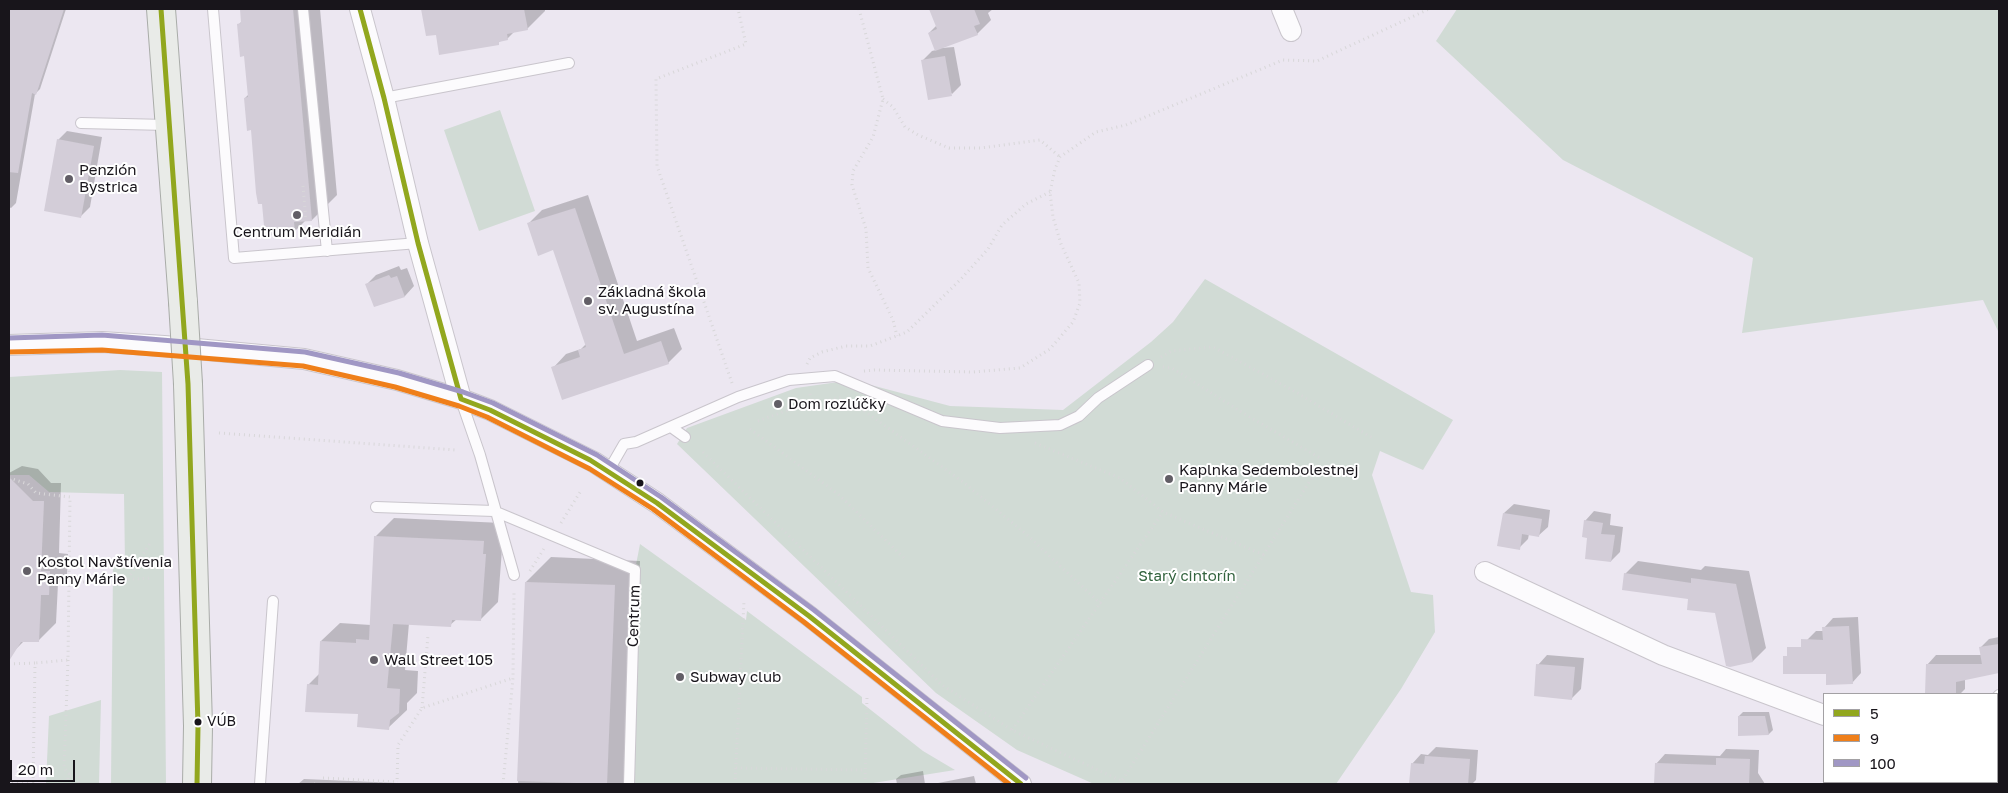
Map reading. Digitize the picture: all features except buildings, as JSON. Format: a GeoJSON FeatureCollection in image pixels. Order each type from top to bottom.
{"type":"FeatureCollection","features":[{"type":"Feature","properties":{"kind":"main road"},"geometry":{"type":"LineString","coordinates":[[161,9],[171,124],[188,384],[198,726],[197,784]]}},
{"type":"Feature","properties":{"kind":"street"},"geometry":{"type":"LineString","coordinates":[[360,9],[384,98],[418,243],[461,399]]}},
{"type":"Feature","properties":{"kind":"street"},"geometry":{"type":"LineString","coordinates":[[1282,9],[1292,31]]}},
{"type":"Feature","properties":{"kind":"street"},"geometry":{"type":"LineString","coordinates":[[9,345],[102,342],[304,359],[397,380],[461,399],[535,431],[609,470],[657,503],[809,616],[1020,784]]}},
{"type":"Feature","properties":{"kind":"street"},"geometry":{"type":"LineString","coordinates":[[1485,572],[1663,655],[1823,716]]}},
{"type":"Feature","properties":{"kind":"lane"},"geometry":{"type":"LineString","coordinates":[[213,9],[234,258],[418,243]]}},
{"type":"Feature","properties":{"kind":"lane"},"geometry":{"type":"LineString","coordinates":[[303,9],[327,250]]}},
{"type":"Feature","properties":{"kind":"lane"},"geometry":{"type":"LineString","coordinates":[[384,98],[569,63]]}},
{"type":"Feature","properties":{"kind":"lane"},"geometry":{"type":"LineString","coordinates":[[81,123],[171,124]]}},
{"type":"Feature","properties":{"kind":"lane"},"geometry":{"type":"LineString","coordinates":[[609,470],[624,444],[636,442],[738,397],[789,380],[835,376],[942,421],[1000,428],[1060,425],[1079,416],[1098,398],[1148,365]]}},
{"type":"Feature","properties":{"kind":"lane"},"geometry":{"type":"LineString","coordinates":[[461,399],[480,455],[494,511],[514,575]]}},
{"type":"Feature","properties":{"kind":"lane"},"geometry":{"type":"LineString","coordinates":[[671,427],[685,437]]}},
{"type":"Feature","properties":{"kind":"lane","name":"Centrum"},"geometry":{"type":"LineString","coordinates":[[376,507],[494,511],[635,570],[629,784]]}},
{"type":"Feature","properties":{"kind":"lane"},"geometry":{"type":"LineString","coordinates":[[260,784],[273,601]]}},
{"type":"Feature","properties":{"kind":"path"},"geometry":{"type":"LineString","coordinates":[[738,9],[746,44],[656,79],[657,166],[738,397]]}},
{"type":"Feature","properties":{"kind":"path"},"geometry":{"type":"LineString","coordinates":[[859,9],[883,99],[873,137],[853,171],[852,185],[866,229],[868,268],[893,320],[897,336]]}},
{"type":"Feature","properties":{"kind":"path"},"geometry":{"type":"LineString","coordinates":[[835,376],[874,370],[973,372],[1020,368],[1050,349],[1073,322],[1080,303],[1079,283],[1061,244],[1053,217],[1050,192],[1060,157],[1096,132],[1126,125],[1283,60],[1317,60],[1429,9]]}},
{"type":"Feature","properties":{"kind":"path"},"geometry":{"type":"LineString","coordinates":[[883,99],[892,107],[905,127],[918,135],[949,148],[982,148],[1040,140],[1060,157]]}},
{"type":"Feature","properties":{"kind":"path"},"geometry":{"type":"LineString","coordinates":[[801,379],[810,358],[822,352],[846,346],[870,346],[907,332],[961,280],[988,249],[1002,225],[1026,204],[1050,192]]}},
{"type":"Feature","properties":{"kind":"path"},"geometry":{"type":"LineString","coordinates":[[1148,365],[1171,351],[1213,348],[1294,391],[1374,439]]}},
{"type":"Feature","properties":{"kind":"path"},"geometry":{"type":"LineString","coordinates":[[1148,365],[1172,368],[1243,413],[1320,458]]}},
{"type":"Feature","properties":{"kind":"path"},"geometry":{"type":"LineString","coordinates":[[758,421],[805,404],[846,397],[963,482],[1026,534],[1101,604]]}},
{"type":"Feature","properties":{"kind":"path"},"geometry":{"type":"LineString","coordinates":[[750,429],[838,494],[905,559]]}},
{"type":"Feature","properties":{"kind":"path"},"geometry":{"type":"LineString","coordinates":[[219,433],[456,450]]}},
{"type":"Feature","properties":{"kind":"path"},"geometry":{"type":"LineString","coordinates":[[1034,442],[1120,478],[1163,512],[1264,555]]}},
{"type":"Feature","properties":{"kind":"path"},"geometry":{"type":"LineString","coordinates":[[703,452],[942,686],[1012,730],[1120,783],[1128,784]]}},
{"type":"Feature","properties":{"kind":"path"},"geometry":{"type":"LineString","coordinates":[[1120,783],[1316,471]]}},
{"type":"Feature","properties":{"kind":"path"},"geometry":{"type":"LineString","coordinates":[[9,478],[28,484],[36,493],[70,497],[68,660],[64,768],[70,775],[78,775],[80,779],[79,784]]}},
{"type":"Feature","properties":{"kind":"path"},"geometry":{"type":"LineString","coordinates":[[1012,730],[1163,512]]}},
{"type":"Feature","properties":{"kind":"path"},"geometry":{"type":"LineString","coordinates":[[127,579],[150,543]]}},
{"type":"Feature","properties":{"kind":"path"},"geometry":{"type":"LineString","coordinates":[[503,784],[513,678],[514,575]]}},
{"type":"Feature","properties":{"kind":"path"},"geometry":{"type":"LineString","coordinates":[[68,583],[150,578]]}},
{"type":"Feature","properties":{"kind":"path"},"geometry":{"type":"LineString","coordinates":[[735,784],[744,601]]}},
{"type":"Feature","properties":{"kind":"path"},"geometry":{"type":"LineString","coordinates":[[323,778],[398,783],[398,745],[422,708],[428,635]]}},
{"type":"Feature","properties":{"kind":"path"},"geometry":{"type":"LineString","coordinates":[[9,664],[68,660]]}},
{"type":"Feature","properties":{"kind":"path"},"geometry":{"type":"LineString","coordinates":[[9,782],[33,782],[35,663]]}},
{"type":"Feature","properties":{"kind":"path"},"geometry":{"type":"LineString","coordinates":[[422,708],[513,678]]}},
{"type":"Feature","properties":{"kind":"path"},"geometry":{"type":"LineString","coordinates":[[865,784],[867,697]]}},
{"type":"Feature","properties":{"kind":"path"},"geometry":{"type":"LineString","coordinates":[[736,768],[866,770]]}},
{"type":"Feature","properties":{"kind":"path"},"geometry":{"type":"LineString","coordinates":[[62,784],[67,784],[67,778],[70,775]]}},
{"type":"Feature","properties":{"kind":"green space"},"geometry":{"type":"Polygon","coordinates":[[[1457,9],[1999,9],[1999,333],[1983,300],[1742,333],[1753,258],[1563,160],[1436,41],[1457,9]]]}},
{"type":"Feature","properties":{"kind":"green space"},"geometry":{"type":"Polygon","coordinates":[[[500,110],[535,211],[479,231],[444,130],[500,110]]]}},
{"type":"Feature","properties":{"kind":"green space","name":"Starý cintorín"},"geometry":{"type":"Polygon","coordinates":[[[1205,279],[1453,420],[1423,470],[1380,451],[1372,475],[1411,592],[1433,595],[1435,632],[1401,689],[1336,784],[1094,784],[1017,750],[936,693],[677,444],[687,428],[796,388],[852,380],[950,406],[1063,410],[1151,342],[1173,322],[1205,279]]]}},
{"type":"Feature","properties":{"kind":"green space"},"geometry":{"type":"Polygon","coordinates":[[[120,370],[162,372],[166,784],[111,784],[113,565],[125,564],[124,494],[49,492],[29,475],[9,475],[9,377],[120,370]]]}},
{"type":"Feature","properties":{"kind":"green space"},"geometry":{"type":"Polygon","coordinates":[[[640,544],[746,620],[747,611],[862,697],[862,703],[923,751],[955,770],[867,784],[629,784],[635,570],[640,544]]]}},
{"type":"Feature","properties":{"kind":"green space"},"geometry":{"type":"Polygon","coordinates":[[[101,700],[99,784],[46,784],[49,716],[101,700]]]}},
{"type":"Feature","properties":{"kind":"transit line","name":"5"},"geometry":{"type":"LineString","coordinates":[[161,9],[188,384],[198,726],[197,784]]}},
{"type":"Feature","properties":{"kind":"transit line","name":"5"},"geometry":{"type":"LineString","coordinates":[[360,9],[384,98],[418,243],[461,399],[490,410],[590,460],[657,503],[809,616],[1021,784]]}},
{"type":"Feature","properties":{"kind":"transit line","name":"100"},"geometry":{"type":"LineString","coordinates":[[9,338],[102,335],[305,352],[399,373],[493,403],[597,455],[661,497],[814,610],[1026,778]]}},
{"type":"Feature","properties":{"kind":"transit line","name":"9"},"geometry":{"type":"LineString","coordinates":[[9,352],[102,350],[303,366],[395,387],[459,406],[487,417],[590,469],[653,509],[804,622],[1009,784]]}},
{"type":"Feature","properties":{"kind":"place","name":"Penzión Bystrica"},"geometry":{"type":"Point","coordinates":[69,179]}},
{"type":"Feature","properties":{"kind":"place","name":"Centrum Meridián"},"geometry":{"type":"Point","coordinates":[297,215]}},
{"type":"Feature","properties":{"kind":"place","name":"Základná škola sv. Augustína"},"geometry":{"type":"Point","coordinates":[588,301]}},
{"type":"Feature","properties":{"kind":"place","name":"Dom rozlúčky"},"geometry":{"type":"Point","coordinates":[778,404]}},
{"type":"Feature","properties":{"kind":"place","name":"Kaplnka Sedembolestnej Panny Márie"},"geometry":{"type":"Point","coordinates":[1169,479]}},
{"type":"Feature","properties":{"kind":"place","name":"Kostol Navštívenia Panny Márie"},"geometry":{"type":"Point","coordinates":[27,571]}},
{"type":"Feature","properties":{"kind":"place","name":"Wall Street 105"},"geometry":{"type":"Point","coordinates":[374,660]}},
{"type":"Feature","properties":{"kind":"place","name":"Subway club"},"geometry":{"type":"Point","coordinates":[680,677]}},
{"type":"Feature","properties":{"kind":"place","name":"VÚB"},"geometry":{"type":"Point","coordinates":[198,722]}}]}
